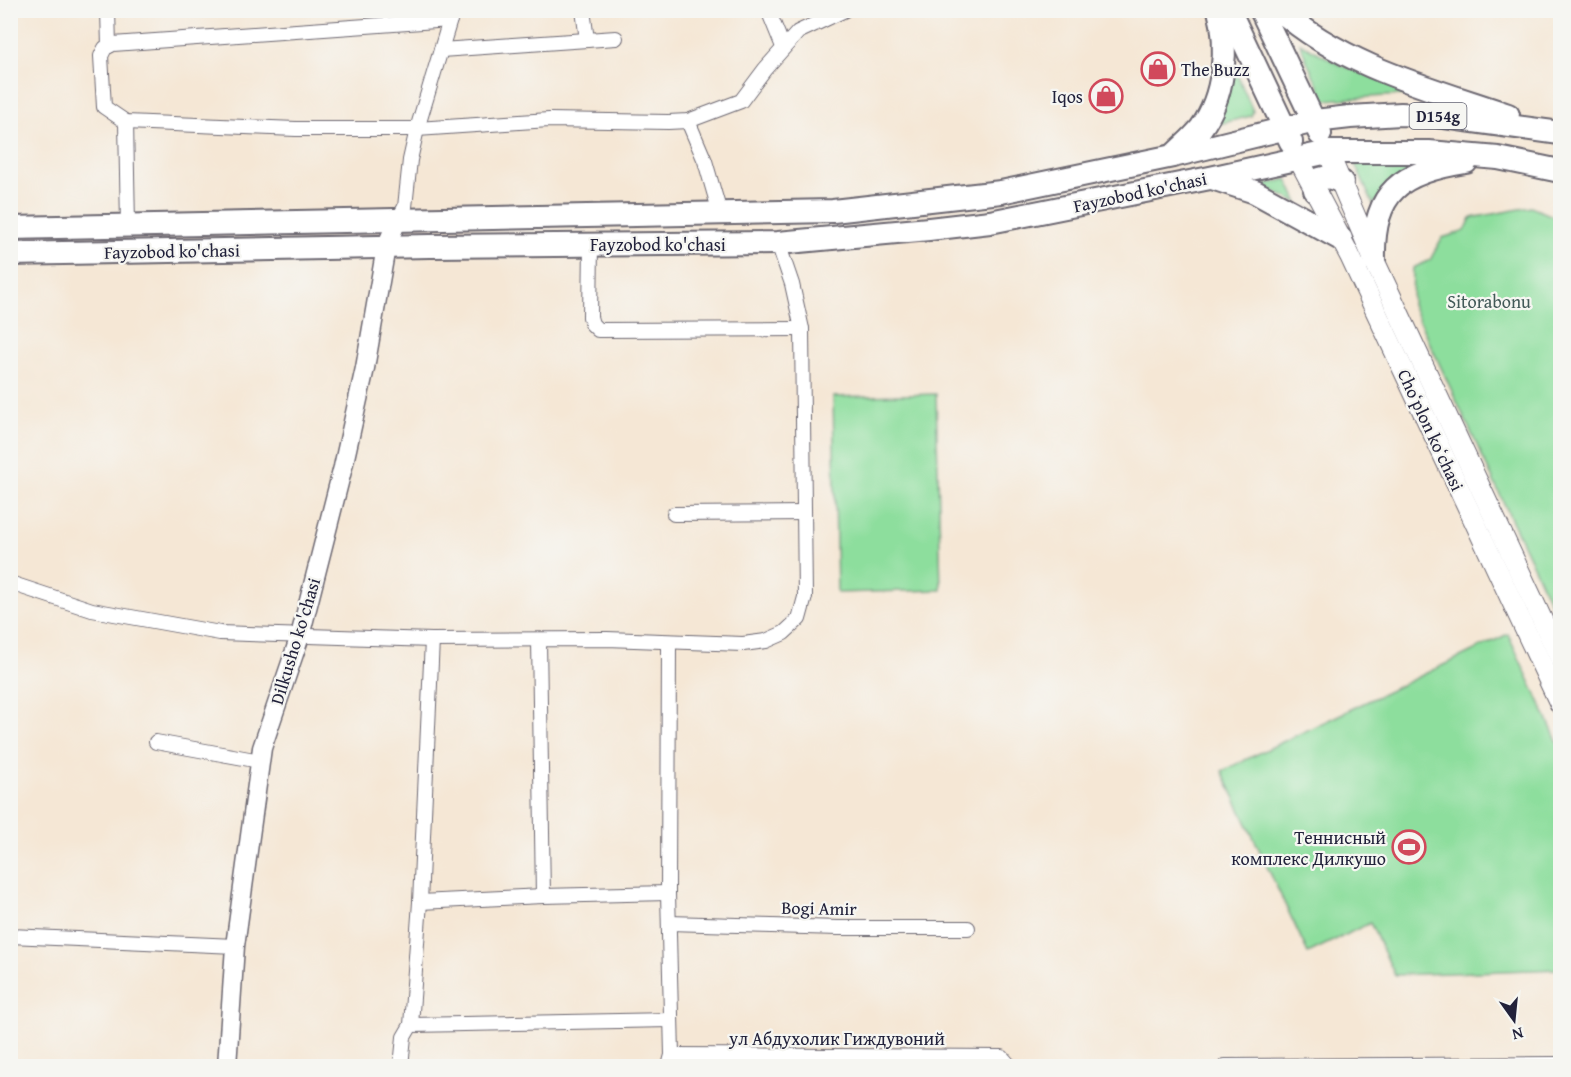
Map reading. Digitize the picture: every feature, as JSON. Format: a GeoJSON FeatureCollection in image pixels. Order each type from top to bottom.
{"type":"FeatureCollection","features":[{"type":"Feature","properties":{"kind":"main road"},"geometry":{"type":"LineString","coordinates":[[1173,156],[1202,127],[1218,92],[1222,71],[1223,24],[1219,10]]}},
{"type":"Feature","properties":{"kind":"main road"},"geometry":{"type":"LineString","coordinates":[[1229,10],[1298,158]]}},
{"type":"Feature","properties":{"kind":"main road"},"geometry":{"type":"LineString","coordinates":[[1261,10],[1328,152]]}},
{"type":"Feature","properties":{"kind":"main road"},"geometry":{"type":"LineString","coordinates":[[1280,10],[1312,35],[1393,75],[1559,133]]}},
{"type":"Feature","properties":{"kind":"main road"},"geometry":{"type":"LineString","coordinates":[[1270,98],[1278,98],[1287,94],[1298,85]]}},
{"type":"Feature","properties":{"kind":"main road"},"geometry":{"type":"LineString","coordinates":[[1376,152],[1363,141],[1361,133],[1365,124],[1377,115]]}},
{"type":"Feature","properties":{"kind":"main road","name":"D154g"},"geometry":{"type":"LineString","coordinates":[[1284,129],[1315,121],[1377,115],[1437,116],[1559,133]]}},
{"type":"Feature","properties":{"kind":"main road","name":"Fayzobod ko'chasi"},"geometry":{"type":"LineString","coordinates":[[10,228],[833,211],[962,198],[1056,182],[1284,129]]}},
{"type":"Feature","properties":{"kind":"main road","name":"D154g"},"geometry":{"type":"LineString","coordinates":[[1298,158],[1328,152],[1429,152],[1498,158],[1560,171]]}},
{"type":"Feature","properties":{"kind":"main road","name":"Choʻplon koʻchasi"},"geometry":{"type":"LineString","coordinates":[[1328,152],[1374,260],[1560,658]]}},
{"type":"Feature","properties":{"kind":"main road","name":"Fayzobod ko'chasi"},"geometry":{"type":"LineString","coordinates":[[10,254],[778,243],[929,230],[990,222],[1298,158]]}},
{"type":"Feature","properties":{"kind":"main road","name":"Choʻplon koʻchasi"},"geometry":{"type":"LineString","coordinates":[[1298,158],[1341,239],[1560,704]]}},
{"type":"Feature","properties":{"kind":"main road"},"geometry":{"type":"LineString","coordinates":[[1374,260],[1373,237],[1377,215],[1387,196],[1407,180],[1447,165],[1498,158]]}},
{"type":"Feature","properties":{"kind":"main road"},"geometry":{"type":"LineString","coordinates":[[1315,190],[1320,179],[1325,177],[1333,177],[1342,182]]}},
{"type":"Feature","properties":{"kind":"main road"},"geometry":{"type":"LineString","coordinates":[[1210,178],[1256,192],[1341,239]]}},
{"type":"Feature","properties":{"kind":"street"},"geometry":{"type":"LineString","coordinates":[[108,10],[109,46]]}},
{"type":"Feature","properties":{"kind":"street"},"geometry":{"type":"LineString","coordinates":[[582,10],[587,40]]}},
{"type":"Feature","properties":{"kind":"street"},"geometry":{"type":"LineString","coordinates":[[768,10],[783,47]]}},
{"type":"Feature","properties":{"kind":"street"},"geometry":{"type":"LineString","coordinates":[[397,221],[405,207],[410,160],[417,129],[452,15],[113,44],[105,48],[101,56],[104,107],[126,122],[296,129],[417,129],[549,120],[688,121],[741,101],[783,47],[798,32],[845,10]]}},
{"type":"Feature","properties":{"kind":"street"},"geometry":{"type":"LineString","coordinates":[[441,50],[616,38]]}},
{"type":"Feature","properties":{"kind":"street"},"geometry":{"type":"LineString","coordinates":[[688,121],[705,161],[720,213]]}},
{"type":"Feature","properties":{"kind":"street"},"geometry":{"type":"LineString","coordinates":[[126,122],[128,225]]}},
{"type":"Feature","properties":{"kind":"street","name":"Dilkusho ko'chasi"},"geometry":{"type":"LineString","coordinates":[[227,1066],[235,946],[262,748],[300,636],[343,467],[365,368],[386,247],[397,221]]}},
{"type":"Feature","properties":{"kind":"street"},"geometry":{"type":"LineString","coordinates":[[10,583],[92,610],[220,633],[432,640],[607,639],[755,644],[784,633],[799,619],[805,597],[802,329],[792,284],[778,243]]}},
{"type":"Feature","properties":{"kind":"street"},"geometry":{"type":"LineString","coordinates":[[591,244],[590,317],[592,324],[598,330],[802,329]]}},
{"type":"Feature","properties":{"kind":"street"},"geometry":{"type":"LineString","coordinates":[[674,514],[804,513]]}},
{"type":"Feature","properties":{"kind":"street"},"geometry":{"type":"LineString","coordinates":[[401,1066],[404,1037],[411,1025],[420,902],[432,640]]}},
{"type":"Feature","properties":{"kind":"street"},"geometry":{"type":"LineString","coordinates":[[539,640],[543,896]]}},
{"type":"Feature","properties":{"kind":"street"},"geometry":{"type":"LineString","coordinates":[[669,642],[670,1061]]}},
{"type":"Feature","properties":{"kind":"street"},"geometry":{"type":"LineString","coordinates":[[156,742],[260,761]]}},
{"type":"Feature","properties":{"kind":"street"},"geometry":{"type":"LineString","coordinates":[[420,902],[668,893]]}},
{"type":"Feature","properties":{"kind":"street"},"geometry":{"type":"LineString","coordinates":[[669,923],[838,928],[968,928]]}},
{"type":"Feature","properties":{"kind":"street"},"geometry":{"type":"LineString","coordinates":[[10,936],[235,946]]}},
{"type":"Feature","properties":{"kind":"street"},"geometry":{"type":"LineString","coordinates":[[411,1025],[671,1020]]}},
{"type":"Feature","properties":{"kind":"street","name":"ул Абдухолик Гиждувоний"},"geometry":{"type":"LineString","coordinates":[[670,1061],[805,1062],[1002,1058],[1010,1066]]}},
{"type":"Feature","properties":{"kind":"street"},"geometry":{"type":"LineString","coordinates":[[1225,1066],[1560,1064]]}},
{"type":"Feature","properties":{"kind":"green space"},"geometry":{"type":"Polygon","coordinates":[[[1300,43],[1341,65],[1416,94],[1325,100],[1300,43]]]}},
{"type":"Feature","properties":{"kind":"green space"},"geometry":{"type":"Polygon","coordinates":[[[1233,65],[1253,111],[1251,116],[1215,125],[1233,65]]]}},
{"type":"Feature","properties":{"kind":"green space"},"geometry":{"type":"Polygon","coordinates":[[[1355,164],[1415,166],[1373,204],[1355,164]]]}},
{"type":"Feature","properties":{"kind":"green space"},"geometry":{"type":"Polygon","coordinates":[[[1287,179],[1298,203],[1262,186],[1287,179]]]}},
{"type":"Feature","properties":{"kind":"green space","name":"Sitorabonu"},"geometry":{"type":"Polygon","coordinates":[[[1531,207],[1560,219],[1560,609],[1553,609],[1412,305],[1413,268],[1430,260],[1442,238],[1465,231],[1471,218],[1531,207]]]}},
{"type":"Feature","properties":{"kind":"green space"},"geometry":{"type":"Polygon","coordinates":[[[936,394],[941,590],[837,593],[833,397],[936,394]]]}},
{"type":"Feature","properties":{"kind":"green space","name":"Теннисный комплекс Дилкушо"},"geometry":{"type":"Polygon","coordinates":[[[1508,634],[1560,747],[1560,969],[1395,975],[1370,923],[1308,953],[1222,771],[1508,634]]]}},
{"type":"Feature","properties":{"kind":"place","name":"The Buzz"},"geometry":{"type":"Point","coordinates":[1158,69]}},
{"type":"Feature","properties":{"kind":"place","name":"Iqos"},"geometry":{"type":"Point","coordinates":[1106,96]}},
{"type":"Feature","properties":{"kind":"place","name":"Теннисный комплекс Дилкушо"},"geometry":{"type":"Point","coordinates":[1409,847]}}]}
